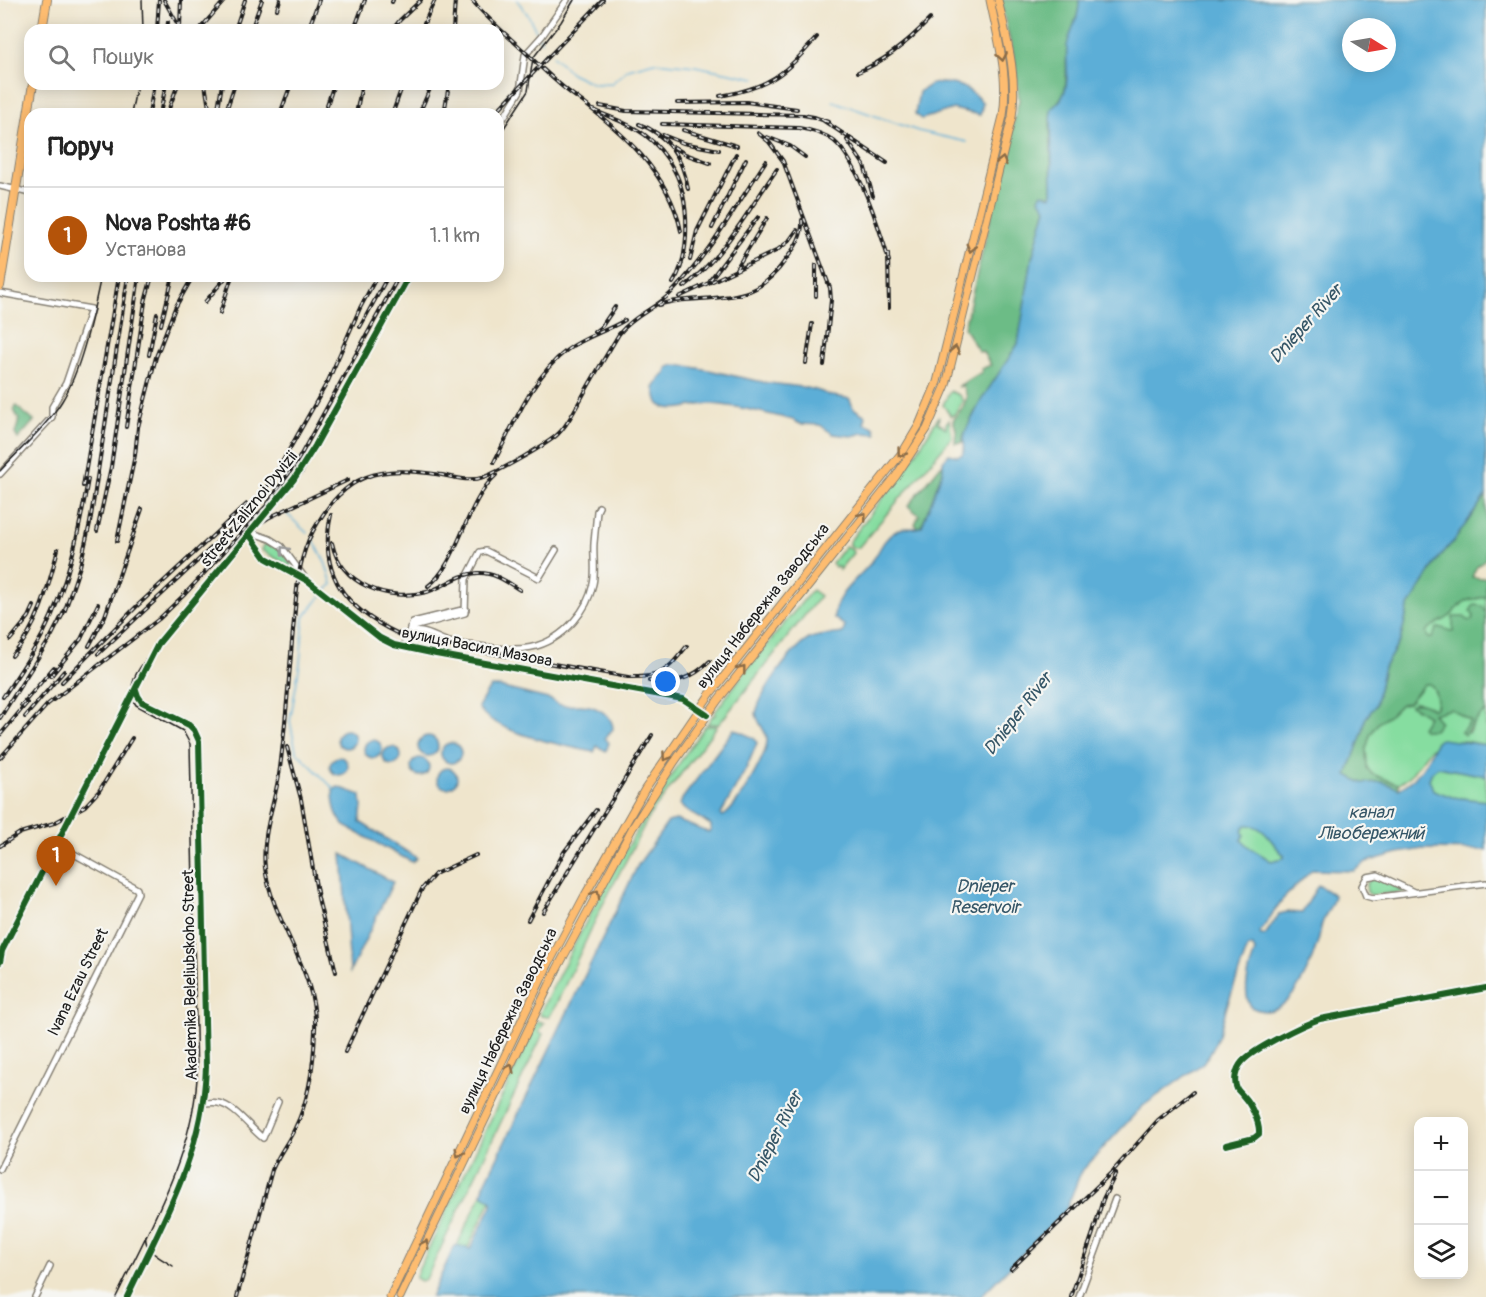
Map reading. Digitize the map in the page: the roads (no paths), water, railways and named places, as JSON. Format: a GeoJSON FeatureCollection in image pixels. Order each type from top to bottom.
{"type":"FeatureCollection","features":[{"type":"Feature","properties":{"kind":"highway"},"geometry":{"type":"LineString","coordinates":[[43,24],[46,0]]}},
{"type":"Feature","properties":{"kind":"highway"},"geometry":{"type":"LineString","coordinates":[[29,108],[32,90]]}},
{"type":"Feature","properties":{"kind":"highway"},"geometry":{"type":"LineString","coordinates":[[0,286],[24,140]]}},
{"type":"Feature","properties":{"kind":"main road","name":"вулиця Набережна Заводська"},"geometry":{"type":"LineString","coordinates":[[390,1297],[549,965],[584,897],[645,789],[699,709],[888,471],[913,435],[930,402],[942,364],[1003,116],[1006,94],[1005,76],[990,0]]}},
{"type":"Feature","properties":{"kind":"main road","name":"вулиця Набережна Заводська"},"geometry":{"type":"LineString","coordinates":[[400,1297],[557,969],[653,794],[707,715],[912,454],[927,429],[940,400],[951,366],[991,209],[1014,104],[1013,69],[998,0]]}},
{"type":"Feature","properties":{"kind":"street"},"geometry":{"type":"LineString","coordinates":[[504,117],[519,91],[523,59],[567,0]]}},
{"type":"Feature","properties":{"kind":"street"},"geometry":{"type":"LineString","coordinates":[[0,186],[24,192]]}},
{"type":"Feature","properties":{"kind":"street","name":"street Zaliznoi Dyvizii"},"geometry":{"type":"LineString","coordinates":[[0,962],[2,951],[158,644],[305,463],[406,282]]}},
{"type":"Feature","properties":{"kind":"street"},"geometry":{"type":"LineString","coordinates":[[0,292],[91,309],[66,383],[52,407],[52,417],[0,474]]}},
{"type":"Feature","properties":{"kind":"street"},"geometry":{"type":"LineString","coordinates":[[408,635],[419,631],[449,642],[516,650],[534,648],[551,642],[567,629],[579,614],[590,593],[594,574],[594,543],[599,507]]}},
{"type":"Feature","properties":{"kind":"street","name":"вулиця Василя Мазова"},"geometry":{"type":"LineString","coordinates":[[250,533],[266,558],[308,582],[380,638],[403,647],[681,698],[707,715]]}},
{"type":"Feature","properties":{"kind":"street","name":"вулиця Василя Мазова"},"geometry":{"type":"LineString","coordinates":[[250,533],[270,538],[281,546],[308,582]]}},
{"type":"Feature","properties":{"kind":"street"},"geometry":{"type":"LineString","coordinates":[[403,647],[413,622],[466,609],[466,579],[480,552],[486,551],[539,578],[556,550]]}},
{"type":"Feature","properties":{"kind":"street","name":"Akademika Beleliubskoho Street"},"geometry":{"type":"LineString","coordinates":[[127,1297],[185,1174],[197,1134],[203,1103],[206,1067],[199,741],[189,725],[145,703],[136,690]]}},
{"type":"Feature","properties":{"kind":"street","name":"Ivana Ezau Street"},"geometry":{"type":"LineString","coordinates":[[0,1169],[138,893],[137,889],[132,886],[56,844]]}},
{"type":"Feature","properties":{"kind":"street"},"geometry":{"type":"LineString","coordinates":[[1414,892],[1378,875],[1366,877],[1362,886],[1366,896],[1373,898],[1486,883]]}},
{"type":"Feature","properties":{"kind":"street"},"geometry":{"type":"LineString","coordinates":[[1226,1145],[1254,1138],[1259,1134],[1254,1114],[1236,1088],[1235,1080],[1236,1072],[1242,1062],[1251,1055],[1303,1025],[1320,1019],[1486,988]]}},
{"type":"Feature","properties":{"kind":"street"},"geometry":{"type":"LineString","coordinates":[[203,1103],[222,1104],[248,1122],[254,1132],[263,1138],[278,1102]]}},
{"type":"Feature","properties":{"kind":"street"},"geometry":{"type":"LineString","coordinates":[[1078,1297],[1115,1199]]}},
{"type":"Feature","properties":{"kind":"street"},"geometry":{"type":"LineString","coordinates":[[35,1297],[50,1266]]}},
{"type":"Feature","properties":{"kind":"water","name":"Dnieper Reservoir"},"geometry":{"type":"Polygon","coordinates":[[[1079,0],[1486,0],[1486,495],[1438,559],[1408,608],[1400,641],[1384,667],[1375,706],[1365,719],[1347,775],[1362,783],[1383,782],[1399,789],[1412,780],[1422,768],[1436,741],[1441,739],[1486,745],[1486,776],[1438,767],[1429,779],[1433,790],[1452,797],[1486,801],[1486,850],[1423,849],[1366,862],[1354,871],[1312,870],[1282,900],[1260,932],[1261,935],[1265,935],[1279,914],[1302,913],[1318,885],[1334,895],[1308,967],[1294,992],[1286,1002],[1275,1009],[1264,1011],[1251,1007],[1247,987],[1255,951],[1252,946],[1248,947],[1219,1035],[1202,1064],[1136,1113],[1081,1172],[1066,1210],[980,1297],[431,1297],[454,1247],[457,1245],[470,1249],[492,1205],[492,1201],[482,1194],[484,1185],[638,865],[668,822],[676,820],[708,832],[711,831],[711,825],[680,805],[682,799],[734,729],[754,738],[757,743],[746,769],[721,814],[723,816],[735,804],[757,769],[766,746],[767,739],[756,713],[770,683],[803,643],[815,637],[843,633],[845,626],[834,618],[835,609],[843,593],[868,567],[891,534],[899,529],[922,526],[943,470],[943,461],[949,454],[958,456],[963,454],[966,430],[982,399],[1018,344],[1032,258],[1046,208],[1039,198],[1042,193],[1051,196],[1052,193],[1051,109],[1061,99],[1066,86],[1067,46],[1079,0]],[[1246,825],[1242,830],[1244,835],[1241,840],[1271,861],[1284,858],[1268,836],[1253,826],[1246,825]]]}},
{"type":"Feature","properties":{"kind":"water"},"geometry":{"type":"Polygon","coordinates":[[[937,83],[957,85],[973,93],[983,103],[980,115],[953,109],[922,119],[915,114],[919,92],[937,83]]]}},
{"type":"Feature","properties":{"kind":"water"},"geometry":{"type":"Polygon","coordinates":[[[673,365],[821,391],[830,396],[850,399],[853,408],[866,416],[864,423],[874,427],[876,434],[863,433],[852,436],[833,434],[820,425],[800,424],[793,420],[721,405],[705,404],[666,408],[659,404],[654,388],[661,377],[666,374],[667,368],[673,365]]]}},
{"type":"Feature","properties":{"kind":"water"},"geometry":{"type":"Polygon","coordinates":[[[491,687],[552,700],[561,705],[585,705],[602,711],[610,719],[613,729],[605,738],[609,743],[606,751],[597,746],[594,752],[549,742],[498,724],[478,707],[491,687]]]}},
{"type":"Feature","properties":{"kind":"water"},"geometry":{"type":"Polygon","coordinates":[[[346,730],[352,733],[355,739],[352,745],[346,748],[340,745],[337,739],[340,733],[346,730]]]}},
{"type":"Feature","properties":{"kind":"water"},"geometry":{"type":"Polygon","coordinates":[[[428,736],[435,739],[438,746],[435,753],[428,756],[421,753],[418,746],[421,739],[428,736]]]}},
{"type":"Feature","properties":{"kind":"water"},"geometry":{"type":"Polygon","coordinates":[[[373,740],[379,743],[382,749],[379,755],[373,758],[367,755],[364,749],[367,743],[373,740]]]}},
{"type":"Feature","properties":{"kind":"water"},"geometry":{"type":"Polygon","coordinates":[[[451,743],[458,746],[461,753],[458,760],[451,763],[444,760],[441,753],[444,746],[451,743]]]}},
{"type":"Feature","properties":{"kind":"water"},"geometry":{"type":"Polygon","coordinates":[[[392,747],[398,750],[401,756],[398,762],[392,765],[386,762],[383,756],[386,750],[392,747]]]}},
{"type":"Feature","properties":{"kind":"water"},"geometry":{"type":"Polygon","coordinates":[[[339,757],[345,760],[348,766],[345,772],[339,775],[333,772],[330,766],[333,760],[339,757]]]}},
{"type":"Feature","properties":{"kind":"water"},"geometry":{"type":"Polygon","coordinates":[[[416,758],[424,758],[429,763],[427,774],[416,776],[411,771],[411,763],[416,758]]]}},
{"type":"Feature","properties":{"kind":"water"},"geometry":{"type":"Polygon","coordinates":[[[447,768],[454,771],[457,778],[454,785],[447,788],[440,785],[437,778],[440,771],[447,768]]]}},
{"type":"Feature","properties":{"kind":"water"},"geometry":{"type":"Polygon","coordinates":[[[338,787],[361,795],[360,822],[417,858],[412,862],[345,826],[334,805],[333,790],[338,787]]]}},
{"type":"Feature","properties":{"kind":"water"},"geometry":{"type":"Polygon","coordinates":[[[342,854],[393,882],[350,972],[342,854]]]}},
{"type":"Feature","properties":{"kind":"waterway"},"geometry":{"type":"LineString","coordinates":[[517,0],[528,15],[541,41]]}},
{"type":"Feature","properties":{"kind":"waterway"},"geometry":{"type":"LineString","coordinates":[[553,56],[571,73],[594,84],[612,83],[628,69],[654,62],[695,66],[755,78]]}},
{"type":"Feature","properties":{"kind":"waterway"},"geometry":{"type":"LineString","coordinates":[[833,101],[918,131],[967,142]]}},
{"type":"Feature","properties":{"kind":"waterway"},"geometry":{"type":"LineString","coordinates":[[287,514],[307,533]]}},
{"type":"Feature","properties":{"kind":"waterway"},"geometry":{"type":"LineString","coordinates":[[313,539],[325,562],[332,584],[326,591]]}},
{"type":"Feature","properties":{"kind":"waterway"},"geometry":{"type":"LineString","coordinates":[[321,596],[304,617],[300,663],[290,721],[296,751],[334,789]]}},
{"type":"Feature","properties":{"kind":"tram line"},"geometry":{"type":"LineString","coordinates":[[142,0],[143,24]]}},
{"type":"Feature","properties":{"kind":"tram line"},"geometry":{"type":"LineString","coordinates":[[504,128],[528,91],[533,58],[561,22],[574,0]]}},
{"type":"Feature","properties":{"kind":"tram line"},"geometry":{"type":"LineString","coordinates":[[132,108],[136,90]]}},
{"type":"Feature","properties":{"kind":"tram line"},"geometry":{"type":"LineString","coordinates":[[0,471],[49,419],[69,388],[86,340],[100,282]]}},
{"type":"Feature","properties":{"kind":"tram line"},"geometry":{"type":"LineString","coordinates":[[116,1297],[155,1218],[178,1164],[187,1137],[197,1079],[190,744],[183,731],[136,705],[132,697],[133,682],[140,667],[155,647],[303,473],[409,282]]}},
{"type":"Feature","properties":{"kind":"tram line"},"geometry":{"type":"LineString","coordinates":[[146,1235],[150,1250],[173,1266]]}},
{"type":"Feature","properties":{"kind":"railway"},"geometry":{"type":"LineString","coordinates":[[157,24],[159,0]]}},
{"type":"Feature","properties":{"kind":"railway"},"geometry":{"type":"LineString","coordinates":[[164,0],[178,24]]}},
{"type":"Feature","properties":{"kind":"railway"},"geometry":{"type":"LineString","coordinates":[[180,24],[181,0]]}},
{"type":"Feature","properties":{"kind":"railway"},"geometry":{"type":"LineString","coordinates":[[204,24],[225,0]]}},
{"type":"Feature","properties":{"kind":"railway"},"geometry":{"type":"LineString","coordinates":[[237,24],[245,0]]}},
{"type":"Feature","properties":{"kind":"railway"},"geometry":{"type":"LineString","coordinates":[[253,24],[262,0]]}},
{"type":"Feature","properties":{"kind":"railway"},"geometry":{"type":"LineString","coordinates":[[277,9],[280,0]]}},
{"type":"Feature","properties":{"kind":"railway"},"geometry":{"type":"LineString","coordinates":[[310,24],[319,0]]}},
{"type":"Feature","properties":{"kind":"railway"},"geometry":{"type":"LineString","coordinates":[[356,24],[365,0]]}},
{"type":"Feature","properties":{"kind":"railway"},"geometry":{"type":"LineString","coordinates":[[397,24],[421,0]]}},
{"type":"Feature","properties":{"kind":"railway"},"geometry":{"type":"LineString","coordinates":[[424,24],[435,0]]}},
{"type":"Feature","properties":{"kind":"railway"},"geometry":{"type":"LineString","coordinates":[[453,24],[455,0]]}},
{"type":"Feature","properties":{"kind":"railway"},"geometry":{"type":"LineString","coordinates":[[472,0],[495,24]]}},
{"type":"Feature","properties":{"kind":"railway"},"geometry":{"type":"LineString","coordinates":[[500,108],[603,0]]}},
{"type":"Feature","properties":{"kind":"railway"},"geometry":{"type":"LineString","coordinates":[[858,72],[897,49],[930,19]]}},
{"type":"Feature","properties":{"kind":"railway"},"geometry":{"type":"LineString","coordinates":[[504,32],[562,87],[610,124],[641,155],[666,190],[681,231]]}},
{"type":"Feature","properties":{"kind":"railway"},"geometry":{"type":"LineString","coordinates":[[720,96],[752,88],[775,77],[795,61],[817,37]]}},
{"type":"Feature","properties":{"kind":"railway"},"geometry":{"type":"LineString","coordinates":[[150,108],[153,90]]}},
{"type":"Feature","properties":{"kind":"railway"},"geometry":{"type":"LineString","coordinates":[[161,108],[165,90]]}},
{"type":"Feature","properties":{"kind":"railway"},"geometry":{"type":"LineString","coordinates":[[169,108],[176,90]]}},
{"type":"Feature","properties":{"kind":"railway"},"geometry":{"type":"LineString","coordinates":[[206,90],[209,108]]}},
{"type":"Feature","properties":{"kind":"railway"},"geometry":{"type":"LineString","coordinates":[[218,108],[221,90]]}},
{"type":"Feature","properties":{"kind":"railway"},"geometry":{"type":"LineString","coordinates":[[227,108],[233,90]]}},
{"type":"Feature","properties":{"kind":"railway"},"geometry":{"type":"LineString","coordinates":[[282,108],[289,90]]}},
{"type":"Feature","properties":{"kind":"railway"},"geometry":{"type":"LineString","coordinates":[[326,108],[332,90]]}},
{"type":"Feature","properties":{"kind":"railway"},"geometry":{"type":"LineString","coordinates":[[357,108],[361,90]]}},
{"type":"Feature","properties":{"kind":"railway"},"geometry":{"type":"LineString","coordinates":[[394,108],[401,90]]}},
{"type":"Feature","properties":{"kind":"railway"},"geometry":{"type":"LineString","coordinates":[[422,108],[429,90]]}},
{"type":"Feature","properties":{"kind":"railway"},"geometry":{"type":"LineString","coordinates":[[445,108],[448,90]]}},
{"type":"Feature","properties":{"kind":"railway"},"geometry":{"type":"LineString","coordinates":[[677,103],[746,102],[797,109]]}},
{"type":"Feature","properties":{"kind":"railway"},"geometry":{"type":"LineString","coordinates":[[600,106],[626,111],[803,115],[828,122]]}},
{"type":"Feature","properties":{"kind":"railway"},"geometry":{"type":"LineString","coordinates":[[594,110],[627,124],[645,135],[654,142],[674,170],[683,196],[686,227],[683,258],[673,283]]}},
{"type":"Feature","properties":{"kind":"railway"},"geometry":{"type":"LineString","coordinates":[[821,119],[887,163]]}},
{"type":"Feature","properties":{"kind":"railway"},"geometry":{"type":"LineString","coordinates":[[639,124],[659,135],[673,149],[686,178],[688,189]]}},
{"type":"Feature","properties":{"kind":"railway"},"geometry":{"type":"LineString","coordinates":[[662,124],[799,128],[830,138],[843,151],[860,180],[889,261]]}},
{"type":"Feature","properties":{"kind":"railway"},"geometry":{"type":"LineString","coordinates":[[683,130],[737,146]]}},
{"type":"Feature","properties":{"kind":"railway"},"geometry":{"type":"LineString","coordinates":[[758,133],[769,142],[783,161],[830,288],[831,300],[824,365]]}},
{"type":"Feature","properties":{"kind":"railway"},"geometry":{"type":"LineString","coordinates":[[663,135],[683,143],[719,150]]}},
{"type":"Feature","properties":{"kind":"railway"},"geometry":{"type":"LineString","coordinates":[[767,137],[790,146],[805,157]]}},
{"type":"Feature","properties":{"kind":"railway"},"geometry":{"type":"LineString","coordinates":[[847,140],[864,165],[873,196]]}},
{"type":"Feature","properties":{"kind":"railway"},"geometry":{"type":"LineString","coordinates":[[674,147],[685,154],[710,163]]}},
{"type":"Feature","properties":{"kind":"railway"},"geometry":{"type":"LineString","coordinates":[[690,260],[697,231],[736,154]]}},
{"type":"Feature","properties":{"kind":"railway"},"geometry":{"type":"LineString","coordinates":[[712,228],[746,159]]}},
{"type":"Feature","properties":{"kind":"railway"},"geometry":{"type":"LineString","coordinates":[[237,1297],[272,1170],[295,1128],[304,1105],[314,1055],[314,1008],[310,988],[270,889],[264,855],[282,751],[298,579],[307,543],[325,511],[338,496],[351,485],[366,477],[399,471],[463,479],[479,478],[511,464],[553,439],[568,422],[619,334],[625,327],[667,297],[699,261],[766,161]]}},
{"type":"Feature","properties":{"kind":"railway"},"geometry":{"type":"LineString","coordinates":[[684,287],[724,247],[777,169]]}},
{"type":"Feature","properties":{"kind":"railway"},"geometry":{"type":"LineString","coordinates":[[710,280],[758,217]]}},
{"type":"Feature","properties":{"kind":"railway"},"geometry":{"type":"LineString","coordinates":[[736,269],[767,218]]}},
{"type":"Feature","properties":{"kind":"railway"},"geometry":{"type":"LineString","coordinates":[[659,305],[679,300],[728,297],[760,286],[778,270],[793,249],[800,235],[802,220]]}},
{"type":"Feature","properties":{"kind":"railway"},"geometry":{"type":"LineString","coordinates":[[679,297],[776,251],[789,241],[797,230]]}},
{"type":"Feature","properties":{"kind":"railway"},"geometry":{"type":"LineString","coordinates":[[888,254],[889,308]]}},
{"type":"Feature","properties":{"kind":"railway"},"geometry":{"type":"LineString","coordinates":[[816,265],[816,296]]}},
{"type":"Feature","properties":{"kind":"railway"},"geometry":{"type":"LineString","coordinates":[[83,486],[118,282]]}},
{"type":"Feature","properties":{"kind":"railway"},"geometry":{"type":"LineString","coordinates":[[0,718],[51,637],[65,610],[80,566],[90,523],[127,282]]}},
{"type":"Feature","properties":{"kind":"railway"},"geometry":{"type":"LineString","coordinates":[[97,531],[111,467],[138,282]]}},
{"type":"Feature","properties":{"kind":"railway"},"geometry":{"type":"LineString","coordinates":[[126,427],[145,302],[150,282]]}},
{"type":"Feature","properties":{"kind":"railway"},"geometry":{"type":"LineString","coordinates":[[161,325],[172,282]]}},
{"type":"Feature","properties":{"kind":"railway"},"geometry":{"type":"LineString","coordinates":[[117,541],[135,455],[138,427],[156,357],[175,308],[190,282]]}},
{"type":"Feature","properties":{"kind":"railway"},"geometry":{"type":"LineString","coordinates":[[205,302],[222,282]]}},
{"type":"Feature","properties":{"kind":"railway"},"geometry":{"type":"LineString","coordinates":[[220,313],[230,282]]}},
{"type":"Feature","properties":{"kind":"railway"},"geometry":{"type":"LineString","coordinates":[[98,654],[239,522],[272,480],[328,381],[374,282]]}},
{"type":"Feature","properties":{"kind":"railway"},"geometry":{"type":"LineString","coordinates":[[360,327],[385,282]]}},
{"type":"Feature","properties":{"kind":"railway"},"geometry":{"type":"LineString","coordinates":[[0,758],[48,704],[159,619],[267,505],[298,460],[396,282]]}},
{"type":"Feature","properties":{"kind":"railway"},"geometry":{"type":"LineString","coordinates":[[594,332],[602,326],[615,307]]}},
{"type":"Feature","properties":{"kind":"railway"},"geometry":{"type":"LineString","coordinates":[[149,355],[157,314]]}},
{"type":"Feature","properties":{"kind":"railway"},"geometry":{"type":"LineString","coordinates":[[494,462],[534,387],[555,361],[574,345],[625,320]]}},
{"type":"Feature","properties":{"kind":"railway"},"geometry":{"type":"LineString","coordinates":[[806,363],[812,324]]}},
{"type":"Feature","properties":{"kind":"railway"},"geometry":{"type":"LineString","coordinates":[[428,586],[447,564],[477,501],[485,487],[496,475]]}},
{"type":"Feature","properties":{"kind":"railway"},"geometry":{"type":"LineString","coordinates":[[3,697],[29,658],[52,615],[66,578],[81,519],[88,479]]}},
{"type":"Feature","properties":{"kind":"railway"},"geometry":{"type":"LineString","coordinates":[[252,529],[268,518],[348,480]]}},
{"type":"Feature","properties":{"kind":"railway"},"geometry":{"type":"LineString","coordinates":[[62,682],[137,606],[247,504]]}},
{"type":"Feature","properties":{"kind":"railway"},"geometry":{"type":"LineString","coordinates":[[89,646],[105,616],[142,509]]}},
{"type":"Feature","properties":{"kind":"railway"},"geometry":{"type":"LineString","coordinates":[[331,515],[328,538],[329,559],[334,577],[343,593],[371,619],[410,639],[628,677],[649,676],[663,671],[687,646]]}},
{"type":"Feature","properties":{"kind":"railway"},"geometry":{"type":"LineString","coordinates":[[332,543],[337,558],[345,570],[356,580],[382,592],[397,594],[427,592],[457,578],[478,573],[495,576],[520,590]]}},
{"type":"Feature","properties":{"kind":"railway"},"geometry":{"type":"LineString","coordinates":[[12,656],[36,619],[58,549]]}},
{"type":"Feature","properties":{"kind":"railway"},"geometry":{"type":"LineString","coordinates":[[51,676],[81,639],[98,604]]}},
{"type":"Feature","properties":{"kind":"railway"},"geometry":{"type":"LineString","coordinates":[[10,640],[29,617],[34,606]]}},
{"type":"Feature","properties":{"kind":"railway"},"geometry":{"type":"LineString","coordinates":[[649,681],[667,682],[683,679],[697,672],[710,661]]}},
{"type":"Feature","properties":{"kind":"railway"},"geometry":{"type":"LineString","coordinates":[[21,706],[54,667]]}},
{"type":"Feature","properties":{"kind":"railway"},"geometry":{"type":"LineString","coordinates":[[25,717],[64,671]]}},
{"type":"Feature","properties":{"kind":"railway"},"geometry":{"type":"LineString","coordinates":[[0,735],[27,703]]}},
{"type":"Feature","properties":{"kind":"railway"},"geometry":{"type":"LineString","coordinates":[[543,912],[652,735]]}},
{"type":"Feature","properties":{"kind":"railway"},"geometry":{"type":"LineString","coordinates":[[0,846],[20,833],[54,823],[85,806],[99,791],[132,738]]}},
{"type":"Feature","properties":{"kind":"railway"},"geometry":{"type":"LineString","coordinates":[[287,747],[301,799],[318,898],[336,972]]}},
{"type":"Feature","properties":{"kind":"railway"},"geometry":{"type":"LineString","coordinates":[[528,920],[564,852],[596,810]]}},
{"type":"Feature","properties":{"kind":"railway"},"geometry":{"type":"LineString","coordinates":[[345,1052],[422,889],[435,874],[476,855]]}},
{"type":"Feature","properties":{"kind":"railway"},"geometry":{"type":"LineString","coordinates":[[1011,1269],[1112,1172],[1158,1120],[1193,1092]]}},
{"type":"Feature","properties":{"kind":"railway"},"geometry":{"type":"LineString","coordinates":[[1071,1297],[1103,1199],[1116,1173]]}},
{"type":"Feature","properties":{"kind":"place","name":"Nova Poshta #6"},"geometry":{"type":"Point","coordinates":[56,886]}},
{"type":"Feature","properties":{"kind":"water label","name":"Dnieper River"},"geometry":{"type":"Point","coordinates":[1306,324]}},
{"type":"Feature","properties":{"kind":"water label","name":"Dnieper River"},"geometry":{"type":"Point","coordinates":[1018,714]}},
{"type":"Feature","properties":{"kind":"water label","name":"канал Лівобережний"},"geometry":{"type":"Point","coordinates":[1371,822]}},
{"type":"Feature","properties":{"kind":"water label","name":"Dnieper River"},"geometry":{"type":"Point","coordinates":[775,1137]}}]}
